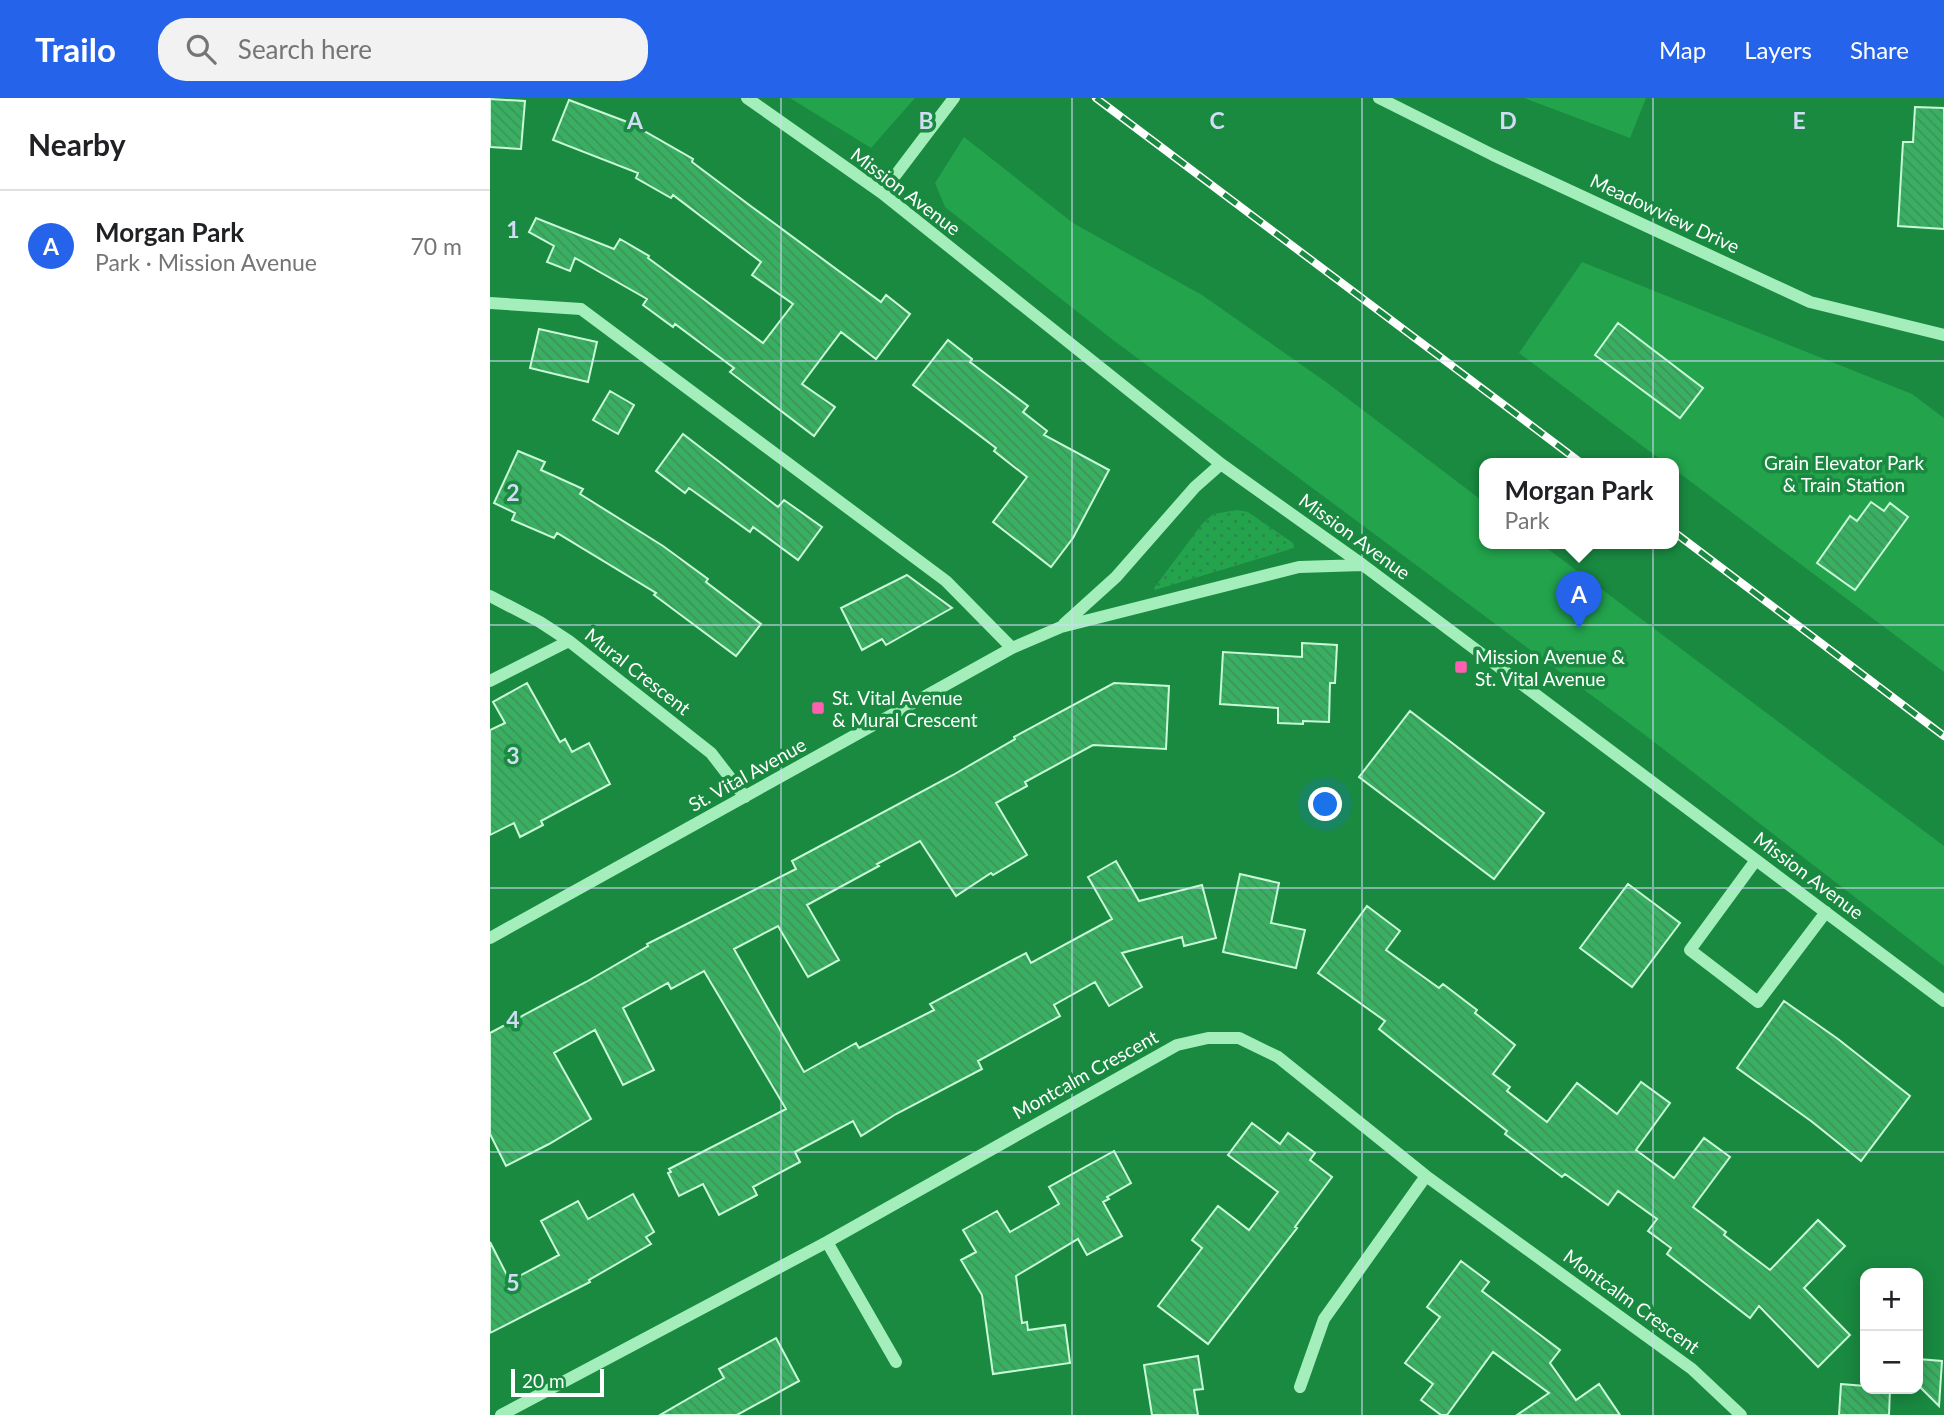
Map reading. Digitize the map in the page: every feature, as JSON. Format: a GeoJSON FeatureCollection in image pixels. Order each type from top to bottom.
{"type":"FeatureCollection","features":[{"type":"Feature","properties":{"kind":"street","name":"Mission Avenue"},"geometry":{"type":"LineString","coordinates":[[747,98],[882,193],[1221,464],[1363,565],[1944,1001]]}},
{"type":"Feature","properties":{"kind":"street"},"geometry":{"type":"LineString","coordinates":[[882,193],[954,98]]}},
{"type":"Feature","properties":{"kind":"street","name":"Meadowview Drive"},"geometry":{"type":"LineString","coordinates":[[1379,98],[1493,155],[1810,302],[1944,335]]}},
{"type":"Feature","properties":{"kind":"street"},"geometry":{"type":"LineString","coordinates":[[490,303],[581,309],[946,581],[1012,648]]}},
{"type":"Feature","properties":{"kind":"street","name":"St. Vital Avenue"},"geometry":{"type":"LineString","coordinates":[[1061,627],[1116,577],[1195,487],[1221,464]]}},
{"type":"Feature","properties":{"kind":"street","name":"St. Vital Avenue"},"geometry":{"type":"LineString","coordinates":[[490,939],[1012,648],[1061,627],[1299,567],[1363,565]]}},
{"type":"Feature","properties":{"kind":"street","name":"Mural Crescent"},"geometry":{"type":"LineString","coordinates":[[490,596],[541,622],[569,641],[711,752],[745,797]]}},
{"type":"Feature","properties":{"kind":"street"},"geometry":{"type":"LineString","coordinates":[[490,681],[569,641]]}},
{"type":"Feature","properties":{"kind":"street"},"geometry":{"type":"LineString","coordinates":[[1756,860],[1690,950],[1758,1002],[1826,912]]}},
{"type":"Feature","properties":{"kind":"street","name":"Montcalm Crescent"},"geometry":{"type":"LineString","coordinates":[[501,1415],[827,1242],[1177,1045],[1208,1038],[1239,1038],[1278,1057],[1426,1176],[1692,1369],[1741,1415]]}},
{"type":"Feature","properties":{"kind":"street"},"geometry":{"type":"LineString","coordinates":[[1300,1388],[1324,1320],[1426,1176]]}},
{"type":"Feature","properties":{"kind":"street"},"geometry":{"type":"LineString","coordinates":[[827,1242],[896,1362]]}},
{"type":"Feature","properties":{"kind":"green space"},"geometry":{"type":"Polygon","coordinates":[[[790,98],[915,98],[871,148],[790,98]]]}},
{"type":"Feature","properties":{"kind":"green space"},"geometry":{"type":"Polygon","coordinates":[[[1524,98],[1646,98],[1630,138],[1524,98]]]}},
{"type":"Feature","properties":{"kind":"green space"},"geometry":{"type":"Polygon","coordinates":[[[964,137],[1073,223],[1202,295],[1326,382],[1479,498],[1479,549],[1548,549],[1944,846],[1944,966],[1645,735],[1113,340],[945,207],[935,183],[964,137]]]}},
{"type":"Feature","properties":{"kind":"green space","name":"Grain Elevator Park & Train Station"},"geometry":{"type":"Polygon","coordinates":[[[1582,262],[1912,394],[1944,418],[1944,672],[1679,473],[1679,458],[1658,458],[1519,353],[1582,262]]]}},
{"type":"Feature","properties":{"kind":"green space"},"geometry":{"type":"Polygon","coordinates":[[[1237,510],[1248,512],[1293,543],[1294,548],[1155,590],[1202,524],[1213,514],[1237,510]]]}},
{"type":"Feature","properties":{"kind":"building"},"geometry":{"type":"Polygon","coordinates":[[[490,99],[525,101],[521,149],[490,147],[490,99]]]}},
{"type":"Feature","properties":{"kind":"building"},"geometry":{"type":"Polygon","coordinates":[[[569,100],[630,123],[693,159],[692,162],[881,302],[886,295],[910,314],[876,359],[841,332],[802,384],[835,407],[814,436],[730,372],[734,368],[675,324],[673,327],[643,305],[647,299],[575,258],[570,271],[547,262],[554,246],[529,232],[536,218],[614,249],[620,239],[649,256],[648,258],[763,343],[793,304],[752,275],[761,262],[673,195],[671,198],[636,178],[638,173],[553,140],[569,100]]]}},
{"type":"Feature","properties":{"kind":"building"},"geometry":{"type":"Polygon","coordinates":[[[1915,107],[1944,108],[1944,229],[1898,226],[1903,142],[1913,142],[1915,107]]]}},
{"type":"Feature","properties":{"kind":"building"},"geometry":{"type":"Polygon","coordinates":[[[1618,323],[1703,388],[1680,418],[1595,355],[1618,323]]]}},
{"type":"Feature","properties":{"kind":"building"},"geometry":{"type":"Polygon","coordinates":[[[539,329],[597,342],[588,382],[530,368],[539,329]]]}},
{"type":"Feature","properties":{"kind":"building"},"geometry":{"type":"Polygon","coordinates":[[[948,340],[972,359],[970,362],[1028,406],[1023,412],[1047,431],[1044,435],[1109,470],[1073,538],[1051,567],[993,522],[1027,477],[994,451],[996,448],[913,385],[948,340]]]}},
{"type":"Feature","properties":{"kind":"building"},"geometry":{"type":"Polygon","coordinates":[[[610,391],[634,405],[618,434],[593,420],[610,391]]]}},
{"type":"Feature","properties":{"kind":"building"},"geometry":{"type":"Polygon","coordinates":[[[683,434],[778,507],[784,500],[822,527],[798,560],[753,527],[750,532],[689,488],[685,493],[656,471],[683,434]]]}},
{"type":"Feature","properties":{"kind":"building"},"geometry":{"type":"Polygon","coordinates":[[[518,451],[545,462],[541,470],[583,489],[580,494],[663,546],[708,579],[706,582],[761,624],[736,656],[654,595],[656,593],[557,533],[554,538],[512,520],[515,513],[494,503],[518,451]]]}},
{"type":"Feature","properties":{"kind":"building"},"geometry":{"type":"Polygon","coordinates":[[[1871,502],[1884,511],[1890,503],[1908,517],[1855,590],[1817,563],[1850,516],[1857,521],[1871,502]]]}},
{"type":"Feature","properties":{"kind":"building"},"geometry":{"type":"Polygon","coordinates":[[[907,575],[952,608],[886,645],[882,639],[862,650],[841,608],[907,575]]]}},
{"type":"Feature","properties":{"kind":"building"},"geometry":{"type":"Polygon","coordinates":[[[1302,643],[1337,645],[1335,683],[1330,683],[1329,722],[1278,723],[1278,708],[1220,704],[1223,652],[1302,657],[1302,643]]]}},
{"type":"Feature","properties":{"kind":"building"},"geometry":{"type":"Polygon","coordinates":[[[527,683],[560,742],[565,739],[572,752],[589,743],[610,784],[541,821],[543,825],[520,837],[514,823],[490,835],[490,730],[505,723],[493,702],[527,683]]]}},
{"type":"Feature","properties":{"kind":"building"},"geometry":{"type":"Polygon","coordinates":[[[1114,683],[1169,686],[1166,749],[1093,745],[1025,782],[1027,786],[996,803],[1027,855],[993,875],[991,873],[956,896],[920,841],[877,864],[879,866],[807,905],[839,960],[808,977],[778,926],[734,949],[804,1072],[856,1043],[859,1048],[934,1010],[930,1004],[1026,953],[1031,963],[1112,919],[1088,877],[1116,861],[1139,901],[1202,885],[1216,938],[1184,946],[1182,937],[1122,953],[1142,987],[1109,1006],[1095,982],[1054,1005],[1060,1016],[978,1061],[982,1069],[896,1114],[861,1136],[853,1121],[795,1152],[800,1162],[753,1187],[757,1195],[719,1215],[703,1184],[679,1196],[668,1173],[671,1172],[669,1169],[786,1109],[704,971],[671,989],[668,983],[623,1008],[654,1070],[623,1085],[595,1030],[554,1053],[591,1119],[506,1166],[490,1134],[490,1033],[586,982],[648,946],[647,944],[796,869],[792,861],[953,775],[1015,739],[1014,737],[1114,683]]]}},
{"type":"Feature","properties":{"kind":"building"},"geometry":{"type":"Polygon","coordinates":[[[1410,711],[1544,813],[1494,879],[1359,777],[1410,711]]]}},
{"type":"Feature","properties":{"kind":"building"},"geometry":{"type":"Polygon","coordinates":[[[1240,874],[1279,883],[1271,923],[1305,930],[1296,968],[1223,952],[1240,874]]]}},
{"type":"Feature","properties":{"kind":"building"},"geometry":{"type":"Polygon","coordinates":[[[1628,884],[1680,923],[1632,987],[1580,948],[1628,884]]]}},
{"type":"Feature","properties":{"kind":"building"},"geometry":{"type":"Polygon","coordinates":[[[1367,906],[1400,931],[1386,950],[1439,988],[1443,984],[1477,1010],[1475,1013],[1515,1045],[1493,1074],[1510,1087],[1507,1091],[1547,1122],[1577,1083],[1617,1114],[1641,1082],[1670,1103],[1636,1150],[1674,1178],[1704,1138],[1730,1157],[1693,1207],[1726,1232],[1724,1235],[1770,1270],[1818,1220],[1845,1246],[1804,1288],[1850,1335],[1818,1367],[1759,1306],[1750,1318],[1667,1254],[1671,1248],[1648,1231],[1657,1219],[1618,1191],[1608,1205],[1565,1174],[1562,1177],[1505,1134],[1507,1131],[1379,1029],[1385,1021],[1318,973],[1367,906]]]}},
{"type":"Feature","properties":{"kind":"building"},"geometry":{"type":"Polygon","coordinates":[[[1784,1001],[1838,1039],[1910,1096],[1861,1161],[1737,1068],[1784,1001]]]}},
{"type":"Feature","properties":{"kind":"building"},"geometry":{"type":"Polygon","coordinates":[[[1252,1123],[1280,1144],[1288,1133],[1315,1153],[1310,1160],[1332,1177],[1295,1227],[1297,1228],[1208,1344],[1158,1306],[1202,1248],[1192,1240],[1218,1206],[1249,1230],[1278,1192],[1228,1155],[1252,1123]]]}},
{"type":"Feature","properties":{"kind":"building"},"geometry":{"type":"Polygon","coordinates":[[[1114,1151],[1131,1183],[1103,1202],[1122,1236],[1087,1255],[1078,1239],[1016,1276],[1022,1323],[1027,1322],[1028,1330],[1065,1325],[1070,1363],[993,1374],[982,1295],[961,1260],[976,1252],[963,1230],[997,1211],[1010,1232],[1059,1204],[1049,1187],[1114,1151]]]}},
{"type":"Feature","properties":{"kind":"building"},"geometry":{"type":"Polygon","coordinates":[[[633,1194],[654,1232],[646,1237],[651,1244],[589,1280],[590,1282],[490,1333],[490,1242],[510,1281],[559,1255],[541,1221],[578,1201],[588,1219],[633,1194]]]}},
{"type":"Feature","properties":{"kind":"building"},"geometry":{"type":"Polygon","coordinates":[[[1461,1261],[1489,1282],[1482,1291],[1560,1350],[1550,1363],[1576,1400],[1599,1384],[1620,1415],[1517,1415],[1549,1393],[1493,1352],[1447,1415],[1441,1415],[1421,1400],[1433,1384],[1405,1363],[1440,1317],[1427,1307],[1461,1261]]]}},
{"type":"Feature","properties":{"kind":"building"},"geometry":{"type":"Polygon","coordinates":[[[776,1338],[799,1381],[737,1415],[660,1415],[724,1378],[719,1369],[776,1338]]]}},
{"type":"Feature","properties":{"kind":"building"},"geometry":{"type":"Polygon","coordinates":[[[1198,1356],[1203,1389],[1194,1390],[1198,1415],[1152,1415],[1144,1365],[1198,1356]]]}},
{"type":"Feature","properties":{"kind":"building"},"geometry":{"type":"Polygon","coordinates":[[[1923,1359],[1942,1361],[1939,1406],[1923,1390],[1923,1359]]]}},
{"type":"Feature","properties":{"kind":"building"},"geometry":{"type":"Polygon","coordinates":[[[1841,1384],[1860,1386],[1860,1394],[1890,1394],[1889,1415],[1839,1415],[1841,1384]]]}},
{"type":"Feature","properties":{"kind":"railway"},"geometry":{"type":"LineString","coordinates":[[1096,98],[1574,458]]}},
{"type":"Feature","properties":{"kind":"railway"},"geometry":{"type":"LineString","coordinates":[[1679,536],[1944,736]]}},
{"type":"Feature","properties":{"kind":"place","name":"Morgan Park"},"geometry":{"type":"Point","coordinates":[1579,629]}},
{"type":"Feature","properties":{"kind":"place","name":"Mission Avenue & St. Vital Avenue"},"geometry":{"type":"Point","coordinates":[1461,667]}},
{"type":"Feature","properties":{"kind":"place","name":"St. Vital Avenue & Mural Crescent"},"geometry":{"type":"Point","coordinates":[818,708]}}]}
